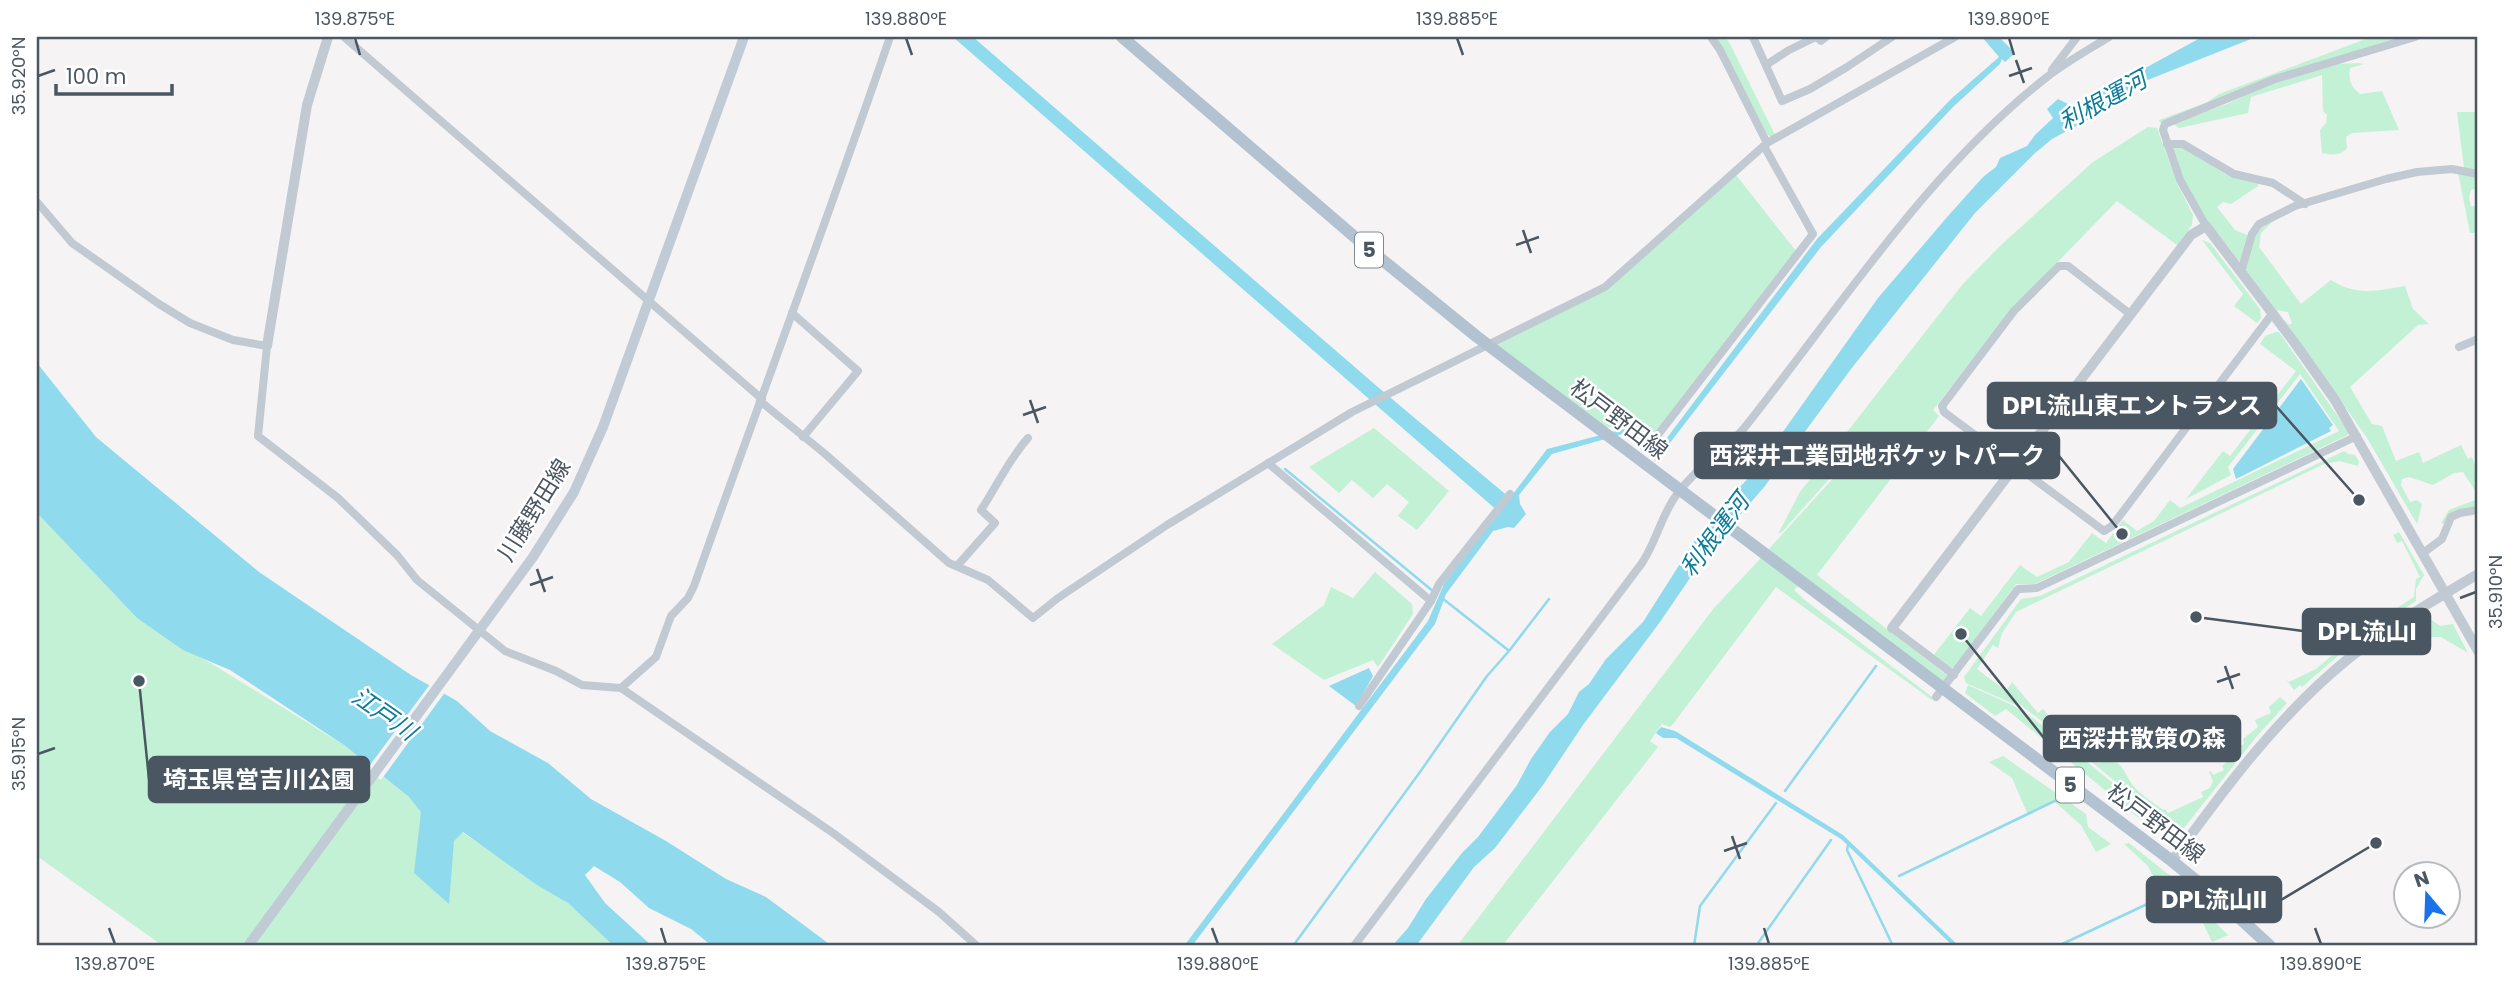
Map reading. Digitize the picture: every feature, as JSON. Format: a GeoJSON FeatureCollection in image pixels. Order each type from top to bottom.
{"type":"FeatureCollection","features":[{"type":"Feature","properties":{"kind":"main road","name":"川藤野田線"},"geometry":{"type":"LineString","coordinates":[[248,946],[546,539],[574,492],[592,453],[649,302],[744,37]]}},
{"type":"Feature","properties":{"kind":"main road","name":"松戸野田線"},"geometry":{"type":"LineString","coordinates":[[1122,37],[1354,237],[1476,336],[2172,861],[2270,946]]}},
{"type":"Feature","properties":{"kind":"street"},"geometry":{"type":"LineString","coordinates":[[328,37],[307,105],[267,346],[258,436],[338,498],[397,555],[417,580],[476,634],[505,651],[556,671],[582,685],[621,688],[833,832],[939,912],[977,946]]}},
{"type":"Feature","properties":{"kind":"street"},"geometry":{"type":"LineString","coordinates":[[344,37],[949,563],[1001,589],[1033,618],[1113,560],[1368,403],[1605,287],[1766,144],[1955,37]]}},
{"type":"Feature","properties":{"kind":"street"},"geometry":{"type":"LineString","coordinates":[[621,688],[656,657],[671,616],[688,598],[890,37]]}},
{"type":"Feature","properties":{"kind":"street"},"geometry":{"type":"LineString","coordinates":[[1657,436],[1813,234],[1711,37]]}},
{"type":"Feature","properties":{"kind":"street"},"geometry":{"type":"LineString","coordinates":[[1754,37],[1782,102],[1810,89],[1892,37]]}},
{"type":"Feature","properties":{"kind":"street"},"geometry":{"type":"LineString","coordinates":[[1766,65],[1816,37],[1821,41],[1826,37]]}},
{"type":"Feature","properties":{"kind":"street"},"geometry":{"type":"LineString","coordinates":[[2048,76],[2077,37]]}},
{"type":"Feature","properties":{"kind":"street"},"geometry":{"type":"LineString","coordinates":[[1354,946],[1643,563],[1665,515],[1687,480],[1734,441],[1867,268],[1927,195],[1980,139],[2048,76],[2109,37]]}},
{"type":"Feature","properties":{"kind":"street"},"geometry":{"type":"LineString","coordinates":[[2415,37],[2275,79],[2224,102],[2169,121],[2163,130],[2185,191],[2206,226],[2312,367],[2357,436],[2478,651]]}},
{"type":"Feature","properties":{"kind":"street"},"geometry":{"type":"LineString","coordinates":[[2167,144],[2183,144],[2234,174],[2273,183],[2305,204]]}},
{"type":"Feature","properties":{"kind":"street"},"geometry":{"type":"LineString","coordinates":[[2241,272],[2252,234],[2259,224],[2305,204],[2386,179],[2417,173],[2452,169],[2478,174]]}},
{"type":"Feature","properties":{"kind":"street"},"geometry":{"type":"LineString","coordinates":[[37,202],[72,243],[159,304],[190,323],[233,340],[267,346]]}},
{"type":"Feature","properties":{"kind":"street"},"geometry":{"type":"LineString","coordinates":[[1954,675],[1892,628],[2191,235],[2206,226]]}},
{"type":"Feature","properties":{"kind":"street"},"geometry":{"type":"LineString","coordinates":[[2130,314],[2068,266],[2059,266],[2014,311],[1942,406],[1944,412],[2101,531],[2107,530],[2272,314]]}},
{"type":"Feature","properties":{"kind":"street"},"geometry":{"type":"LineString","coordinates":[[792,313],[858,371],[803,437]]}},
{"type":"Feature","properties":{"kind":"street"},"geometry":{"type":"LineString","coordinates":[[2459,347],[2478,339]]}},
{"type":"Feature","properties":{"kind":"street"},"geometry":{"type":"LineString","coordinates":[[1936,698],[2018,589],[2037,588],[2357,436]]}},
{"type":"Feature","properties":{"kind":"street"},"geometry":{"type":"LineString","coordinates":[[957,566],[995,523],[981,510],[995,491],[1016,451],[1028,438]]}},
{"type":"Feature","properties":{"kind":"street"},"geometry":{"type":"LineString","coordinates":[[1268,463],[1431,601]]}},
{"type":"Feature","properties":{"kind":"street"},"geometry":{"type":"LineString","coordinates":[[1359,706],[1431,601],[1439,584],[1510,494]]}},
{"type":"Feature","properties":{"kind":"street"},"geometry":{"type":"LineString","coordinates":[[2423,553],[2442,539],[2451,517],[2478,510]]}},
{"type":"Feature","properties":{"kind":"street"},"geometry":{"type":"LineString","coordinates":[[2172,861],[2261,746],[2299,703],[2367,645],[2478,574]]}},
{"type":"Feature","properties":{"kind":"green space"},"geometry":{"type":"Polygon","coordinates":[[[1715,37],[1725,37],[1730,44],[1775,135],[1771,137],[1767,134],[1715,37]]]}},
{"type":"Feature","properties":{"kind":"green space"},"geometry":{"type":"Polygon","coordinates":[[[2371,37],[2407,37],[2160,123],[2159,120],[2208,102],[2219,94],[2371,37]]]}},
{"type":"Feature","properties":{"kind":"green space"},"geometry":{"type":"Polygon","coordinates":[[[2336,64],[2364,64],[2350,68],[2352,86],[2360,94],[2382,91],[2399,130],[2352,133],[2346,137],[2347,148],[2339,154],[2322,153],[2320,130],[2326,123],[2327,115],[2323,111],[2322,75],[2251,97],[2248,113],[2179,128],[2172,123],[2227,104],[2274,82],[2336,64]]]}},
{"type":"Feature","properties":{"kind":"green space"},"geometry":{"type":"Polygon","coordinates":[[[2457,112],[2478,112],[2478,172],[2464,168],[2457,112]]]}},
{"type":"Feature","properties":{"kind":"green space"},"geometry":{"type":"Polygon","coordinates":[[[2148,127],[2157,128],[2177,183],[2193,215],[2192,225],[2177,245],[2117,201],[2012,309],[1933,410],[1939,416],[1817,575],[1949,677],[1944,683],[1768,550],[1847,463],[1845,461],[1778,534],[1800,492],[1962,285],[2000,246],[2093,162],[2148,127]]]}},
{"type":"Feature","properties":{"kind":"green space"},"geometry":{"type":"Polygon","coordinates":[[[2173,148],[2186,148],[2225,174],[2259,182],[2258,186],[2231,204],[2223,202],[2217,207],[2235,230],[2249,236],[2241,263],[2204,216],[2183,180],[2173,148]]]}},
{"type":"Feature","properties":{"kind":"green space"},"geometry":{"type":"Polygon","coordinates":[[[2458,172],[2478,177],[2478,188],[2471,190],[2469,198],[2471,206],[2478,206],[2478,233],[2470,233],[2458,172]]]}},
{"type":"Feature","properties":{"kind":"green space"},"geometry":{"type":"Polygon","coordinates":[[[1736,175],[1796,251],[1650,440],[1627,423],[1606,428],[1497,345],[1605,290],[1736,175]]]}},
{"type":"Feature","properties":{"kind":"green space"},"geometry":{"type":"Polygon","coordinates":[[[2269,219],[2271,223],[2261,233],[2259,247],[2301,304],[2331,280],[2358,290],[2376,291],[2405,286],[2413,309],[2429,324],[2418,325],[2350,387],[2372,424],[2382,426],[2396,461],[2419,452],[2423,463],[2461,445],[2468,459],[2472,457],[2478,473],[2478,506],[2445,524],[2441,523],[2449,510],[2475,500],[2476,492],[2463,472],[2454,473],[2433,485],[2409,477],[2402,479],[2401,485],[2410,502],[2417,500],[2422,504],[2417,524],[2367,438],[2284,320],[2290,325],[2292,323],[2288,312],[2277,310],[2283,319],[2245,270],[2257,229],[2269,219]]]}},
{"type":"Feature","properties":{"kind":"green space"},"geometry":{"type":"Polygon","coordinates":[[[2202,240],[2210,243],[2260,309],[2261,318],[2257,323],[2234,306],[2243,294],[2202,240]]]}},
{"type":"Feature","properties":{"kind":"green space"},"geometry":{"type":"Polygon","coordinates":[[[2279,332],[2348,431],[2348,435],[2035,584],[2016,584],[1955,667],[1949,668],[1933,656],[1970,608],[1981,616],[2020,565],[2037,577],[2069,562],[2092,533],[2106,543],[2123,520],[2137,531],[2154,521],[2170,500],[2180,508],[2339,431],[2300,374],[2228,467],[2231,475],[2186,499],[2223,451],[2230,456],[2296,371],[2260,344],[2265,336],[2279,332]]]}},
{"type":"Feature","properties":{"kind":"green space"},"geometry":{"type":"Polygon","coordinates":[[[1374,428],[1449,491],[1417,530],[1398,516],[1409,502],[1387,484],[1373,498],[1352,480],[1339,493],[1309,467],[1374,428]]]}},
{"type":"Feature","properties":{"kind":"green space"},"geometry":{"type":"Polygon","coordinates":[[[2344,451],[2355,455],[2358,466],[2340,461],[2324,464],[2016,612],[2002,633],[1998,648],[1993,645],[1977,669],[2006,691],[2012,682],[2038,713],[2043,709],[2068,741],[2018,703],[2016,705],[1966,683],[1964,677],[2021,599],[2040,596],[2344,451]]]}},
{"type":"Feature","properties":{"kind":"green space"},"geometry":{"type":"Polygon","coordinates":[[[37,513],[137,618],[344,745],[409,797],[568,903],[616,946],[163,946],[37,856],[37,513]]]}},
{"type":"Feature","properties":{"kind":"green space"},"geometry":{"type":"Polygon","coordinates":[[[2399,532],[2424,575],[2416,589],[2416,601],[2399,612],[2397,608],[2414,597],[2416,579],[2420,577],[2402,541],[2397,543],[2393,535],[2399,532]]]}},
{"type":"Feature","properties":{"kind":"green space"},"geometry":{"type":"Polygon","coordinates":[[[1761,558],[1798,586],[1794,590],[1806,601],[1932,697],[1932,700],[1776,587],[1673,724],[1670,727],[1662,724],[1650,741],[1658,747],[1502,946],[1457,946],[1714,608],[1761,558]]]}},
{"type":"Feature","properties":{"kind":"green space"},"geometry":{"type":"Polygon","coordinates":[[[1375,572],[1412,604],[1413,614],[1378,667],[1373,660],[1324,680],[1272,644],[1324,605],[1331,587],[1353,598],[1375,572]]]}},
{"type":"Feature","properties":{"kind":"green space"},"geometry":{"type":"Polygon","coordinates":[[[2394,610],[2396,613],[2347,648],[2302,687],[2300,685],[2294,690],[2286,679],[2289,682],[2316,669],[2355,636],[2394,610]]]}},
{"type":"Feature","properties":{"kind":"green space"},"geometry":{"type":"Polygon","coordinates":[[[2427,617],[2440,626],[2453,624],[2468,653],[2441,637],[2426,637],[2406,644],[2400,634],[2427,617]]]}},
{"type":"Feature","properties":{"kind":"green space"},"geometry":{"type":"Polygon","coordinates":[[[1968,685],[2033,718],[2167,827],[2157,833],[2006,709],[1995,716],[1965,693],[1968,685]]]}},
{"type":"Feature","properties":{"kind":"green space"},"geometry":{"type":"Polygon","coordinates":[[[2280,697],[2287,703],[2257,736],[2184,828],[2170,827],[2069,743],[2071,741],[2098,763],[2118,763],[2135,788],[2168,813],[2203,797],[2201,792],[2210,788],[2213,781],[2209,772],[2213,775],[2224,770],[2222,766],[2234,755],[2231,750],[2244,744],[2243,739],[2258,727],[2255,720],[2271,713],[2269,707],[2280,697]]]}},
{"type":"Feature","properties":{"kind":"green space"},"geometry":{"type":"Polygon","coordinates":[[[2003,756],[2086,814],[2088,827],[2111,844],[2096,852],[2081,825],[2055,802],[2028,815],[2012,778],[1989,762],[2003,756]]]}},
{"type":"Feature","properties":{"kind":"green space"},"geometry":{"type":"Polygon","coordinates":[[[2129,843],[2198,898],[2206,913],[2228,935],[2212,942],[2193,902],[2180,888],[2164,895],[2147,865],[2124,844],[2129,843]]]}},
{"type":"Feature","properties":{"kind":"water"},"geometry":{"type":"Polygon","coordinates":[[[953,37],[973,37],[1510,498],[1547,449],[1624,429],[1653,451],[1657,451],[1817,239],[1951,99],[1999,57],[1982,37],[1999,37],[2015,53],[2005,62],[2002,59],[2000,64],[1953,107],[1821,247],[1656,461],[1623,434],[1552,454],[1519,495],[1520,504],[1526,514],[1514,528],[1493,531],[1446,594],[1435,624],[1192,946],[1184,946],[1428,621],[1444,584],[1499,512],[953,37]]]}},
{"type":"Feature","properties":{"kind":"water","name":"利根運河"},"geometry":{"type":"Polygon","coordinates":[[[2202,37],[2256,37],[2145,81],[2087,120],[2052,139],[1975,213],[1851,369],[1765,486],[1707,553],[1543,785],[1495,848],[1474,867],[1416,946],[1392,946],[1517,785],[1550,732],[1568,714],[1579,692],[1589,684],[1606,659],[1643,622],[1697,537],[1755,471],[1878,298],[1948,216],[1983,177],[1996,167],[2000,158],[2027,146],[2053,118],[2047,109],[2058,99],[2074,107],[2202,37]]]}},
{"type":"Feature","properties":{"kind":"water","name":"江戸川"},"geometry":{"type":"Polygon","coordinates":[[[37,363],[96,437],[259,572],[411,675],[457,701],[490,731],[548,763],[591,799],[666,841],[726,879],[766,897],[832,946],[712,946],[691,929],[649,908],[620,882],[594,866],[585,875],[605,903],[652,946],[614,946],[568,903],[537,885],[463,832],[454,841],[449,904],[414,873],[421,812],[409,797],[344,745],[230,670],[183,650],[137,618],[37,513],[37,363]]]}},
{"type":"Feature","properties":{"kind":"water"},"geometry":{"type":"Polygon","coordinates":[[[2301,379],[2333,425],[2329,428],[2331,431],[2236,479],[2233,469],[2301,379]]]}},
{"type":"Feature","properties":{"kind":"water"},"geometry":{"type":"Polygon","coordinates":[[[1369,668],[1373,676],[1356,706],[1329,686],[1369,668]]]}},
{"type":"Feature","properties":{"kind":"water"},"geometry":{"type":"Polygon","coordinates":[[[1661,727],[1675,731],[1843,835],[1959,946],[1953,946],[1841,839],[1676,738],[1663,738],[1656,733],[1661,727]]]}},
{"type":"Feature","properties":{"kind":"pier"},"geometry":{"type":"Polygon","coordinates":[[[431,683],[446,691],[381,780],[367,769],[431,683]]]}},
{"type":"Feature","properties":{"kind":"waterway"},"geometry":{"type":"LineString","coordinates":[[1285,469],[1434,592]]}},
{"type":"Feature","properties":{"kind":"waterway"},"geometry":{"type":"LineString","coordinates":[[1442,598],[1508,650]]}},
{"type":"Feature","properties":{"kind":"waterway"},"geometry":{"type":"LineString","coordinates":[[1293,946],[1487,676],[1549,599]]}},
{"type":"Feature","properties":{"kind":"waterway"},"geometry":{"type":"LineString","coordinates":[[1785,791],[1876,666]]}},
{"type":"Feature","properties":{"kind":"waterway"},"geometry":{"type":"LineString","coordinates":[[1899,876],[2061,798]]}},
{"type":"Feature","properties":{"kind":"waterway"},"geometry":{"type":"LineString","coordinates":[[1694,946],[1700,906],[1776,803]]}},
{"type":"Feature","properties":{"kind":"waterway"},"geometry":{"type":"LineString","coordinates":[[1756,946],[1831,840]]}},
{"type":"Feature","properties":{"kind":"waterway"},"geometry":{"type":"LineString","coordinates":[[1848,845],[1847,850],[1893,946]]}},
{"type":"Feature","properties":{"kind":"waterway"},"geometry":{"type":"LineString","coordinates":[[2058,946],[2175,891]]}},
{"type":"Feature","properties":{"kind":"place","name":"DPL流山東エントランス"},"geometry":{"type":"Point","coordinates":[2359,500]}},
{"type":"Feature","properties":{"kind":"place","name":"西深井工業団地ポケットパーク"},"geometry":{"type":"Point","coordinates":[2122,534]}},
{"type":"Feature","properties":{"kind":"place","name":"DPL流山I"},"geometry":{"type":"Point","coordinates":[2196,617]}},
{"type":"Feature","properties":{"kind":"place","name":"西深井散策の森"},"geometry":{"type":"Point","coordinates":[1961,634]}},
{"type":"Feature","properties":{"kind":"place","name":"埼玉県営吉川公園"},"geometry":{"type":"Point","coordinates":[139,681]}},
{"type":"Feature","properties":{"kind":"place","name":"DPL流山II"},"geometry":{"type":"Point","coordinates":[2376,843]}}]}
